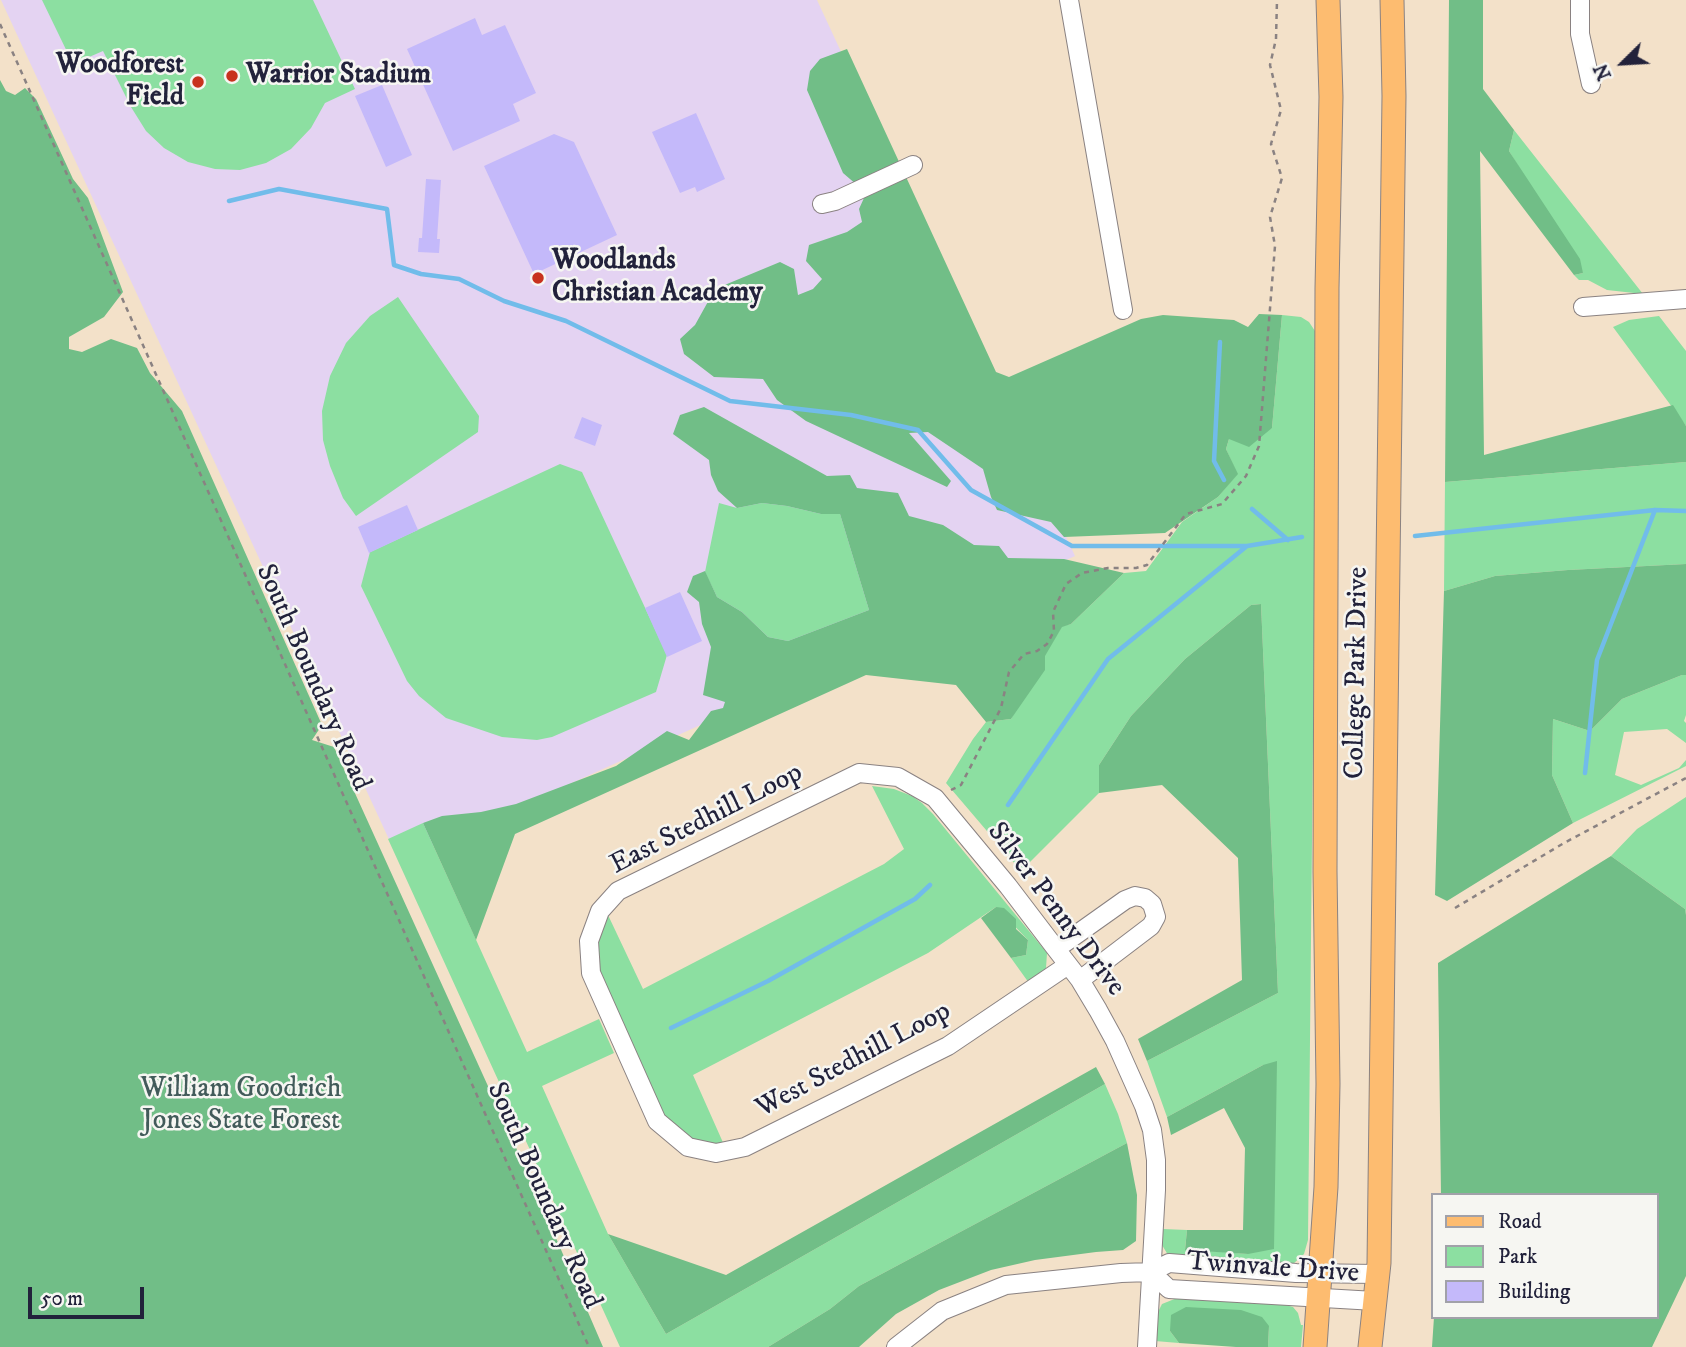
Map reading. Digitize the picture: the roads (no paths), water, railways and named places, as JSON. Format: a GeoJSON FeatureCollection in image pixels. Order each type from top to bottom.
{"type":"FeatureCollection","features":[{"type":"Feature","properties":{"kind":"main road","name":"College Park Drive"},"geometry":{"type":"LineString","coordinates":[[1315,1347],[1326,1187],[1328,1084],[1325,830],[1327,288],[1331,97],[1328,0]]}},
{"type":"Feature","properties":{"kind":"main road","name":"College Park Drive"},"geometry":{"type":"LineString","coordinates":[[1370,1347],[1378,1274],[1389,606],[1394,96],[1392,0]]}},
{"type":"Feature","properties":{"kind":"street"},"geometry":{"type":"LineString","coordinates":[[1069,0],[1124,310]]}},
{"type":"Feature","properties":{"kind":"street"},"geometry":{"type":"LineString","coordinates":[[1580,0],[1580,34],[1591,84]]}},
{"type":"Feature","properties":{"kind":"street"},"geometry":{"type":"LineString","coordinates":[[822,204],[835,201],[913,165]]}},
{"type":"Feature","properties":{"kind":"street"},"geometry":{"type":"LineString","coordinates":[[1583,307],[1686,299]]}},
{"type":"Feature","properties":{"kind":"street","name":"East Stedhill Loop"},"geometry":{"type":"LineString","coordinates":[[657,1121],[591,973],[589,941],[600,911],[618,891],[859,773],[898,777],[935,798]]}},
{"type":"Feature","properties":{"kind":"street","name":"Silver Penny Drive"},"geometry":{"type":"LineString","coordinates":[[935,798],[1008,886],[1080,980],[1115,1041],[1144,1106],[1152,1130],[1156,1170],[1147,1347]]}},
{"type":"Feature","properties":{"kind":"street"},"geometry":{"type":"LineString","coordinates":[[1056,949],[1125,900],[1135,896],[1145,898],[1152,904],[1156,917],[1151,926],[1080,980]]}},
{"type":"Feature","properties":{"kind":"street","name":"West Stedhill Loop"},"geometry":{"type":"LineString","coordinates":[[657,1121],[688,1147],[716,1153],[746,1147],[948,1046],[1068,965]]}},
{"type":"Feature","properties":{"kind":"street","name":"Twinvale Drive"},"geometry":{"type":"LineString","coordinates":[[1375,1301],[1169,1289],[1151,1272],[1169,1263],[1296,1273],[1378,1274]]}},
{"type":"Feature","properties":{"kind":"street"},"geometry":{"type":"LineString","coordinates":[[896,1347],[942,1311],[1006,1285],[1151,1272]]}},
{"type":"Feature","properties":{"kind":"waterway"},"geometry":{"type":"LineString","coordinates":[[229,201],[279,189],[387,209],[394,265],[421,274],[459,279],[504,301],[566,321],[730,401],[851,415],[918,430],[971,490],[1072,546],[1247,546]]}},
{"type":"Feature","properties":{"kind":"waterway"},"geometry":{"type":"LineString","coordinates":[[1220,342],[1214,461],[1224,480]]}},
{"type":"Feature","properties":{"kind":"waterway"},"geometry":{"type":"LineString","coordinates":[[1252,509],[1288,540]]}},
{"type":"Feature","properties":{"kind":"waterway"},"geometry":{"type":"LineString","coordinates":[[1415,536],[1655,510],[1686,511]]}},
{"type":"Feature","properties":{"kind":"waterway"},"geometry":{"type":"LineString","coordinates":[[1585,773],[1597,660],[1655,510]]}},
{"type":"Feature","properties":{"kind":"waterway"},"geometry":{"type":"LineString","coordinates":[[1008,805],[1108,659],[1247,546],[1302,537]]}},
{"type":"Feature","properties":{"kind":"waterway"},"geometry":{"type":"LineString","coordinates":[[671,1028],[768,981],[915,899],[930,885]]}},
{"type":"Feature","properties":{"kind":"place","name":"Warrior Stadium"},"geometry":{"type":"Point","coordinates":[232,76]}},
{"type":"Feature","properties":{"kind":"place","name":"Woodforest Field"},"geometry":{"type":"Point","coordinates":[198,82]}},
{"type":"Feature","properties":{"kind":"place","name":"Woodlands Christian Academy"},"geometry":{"type":"Point","coordinates":[538,278]}},
{"type":"Feature","properties":{"kind":"park label","name":"William Goodrich Jones State Forest"},"geometry":{"type":"Point","coordinates":[241,1106]}}]}
